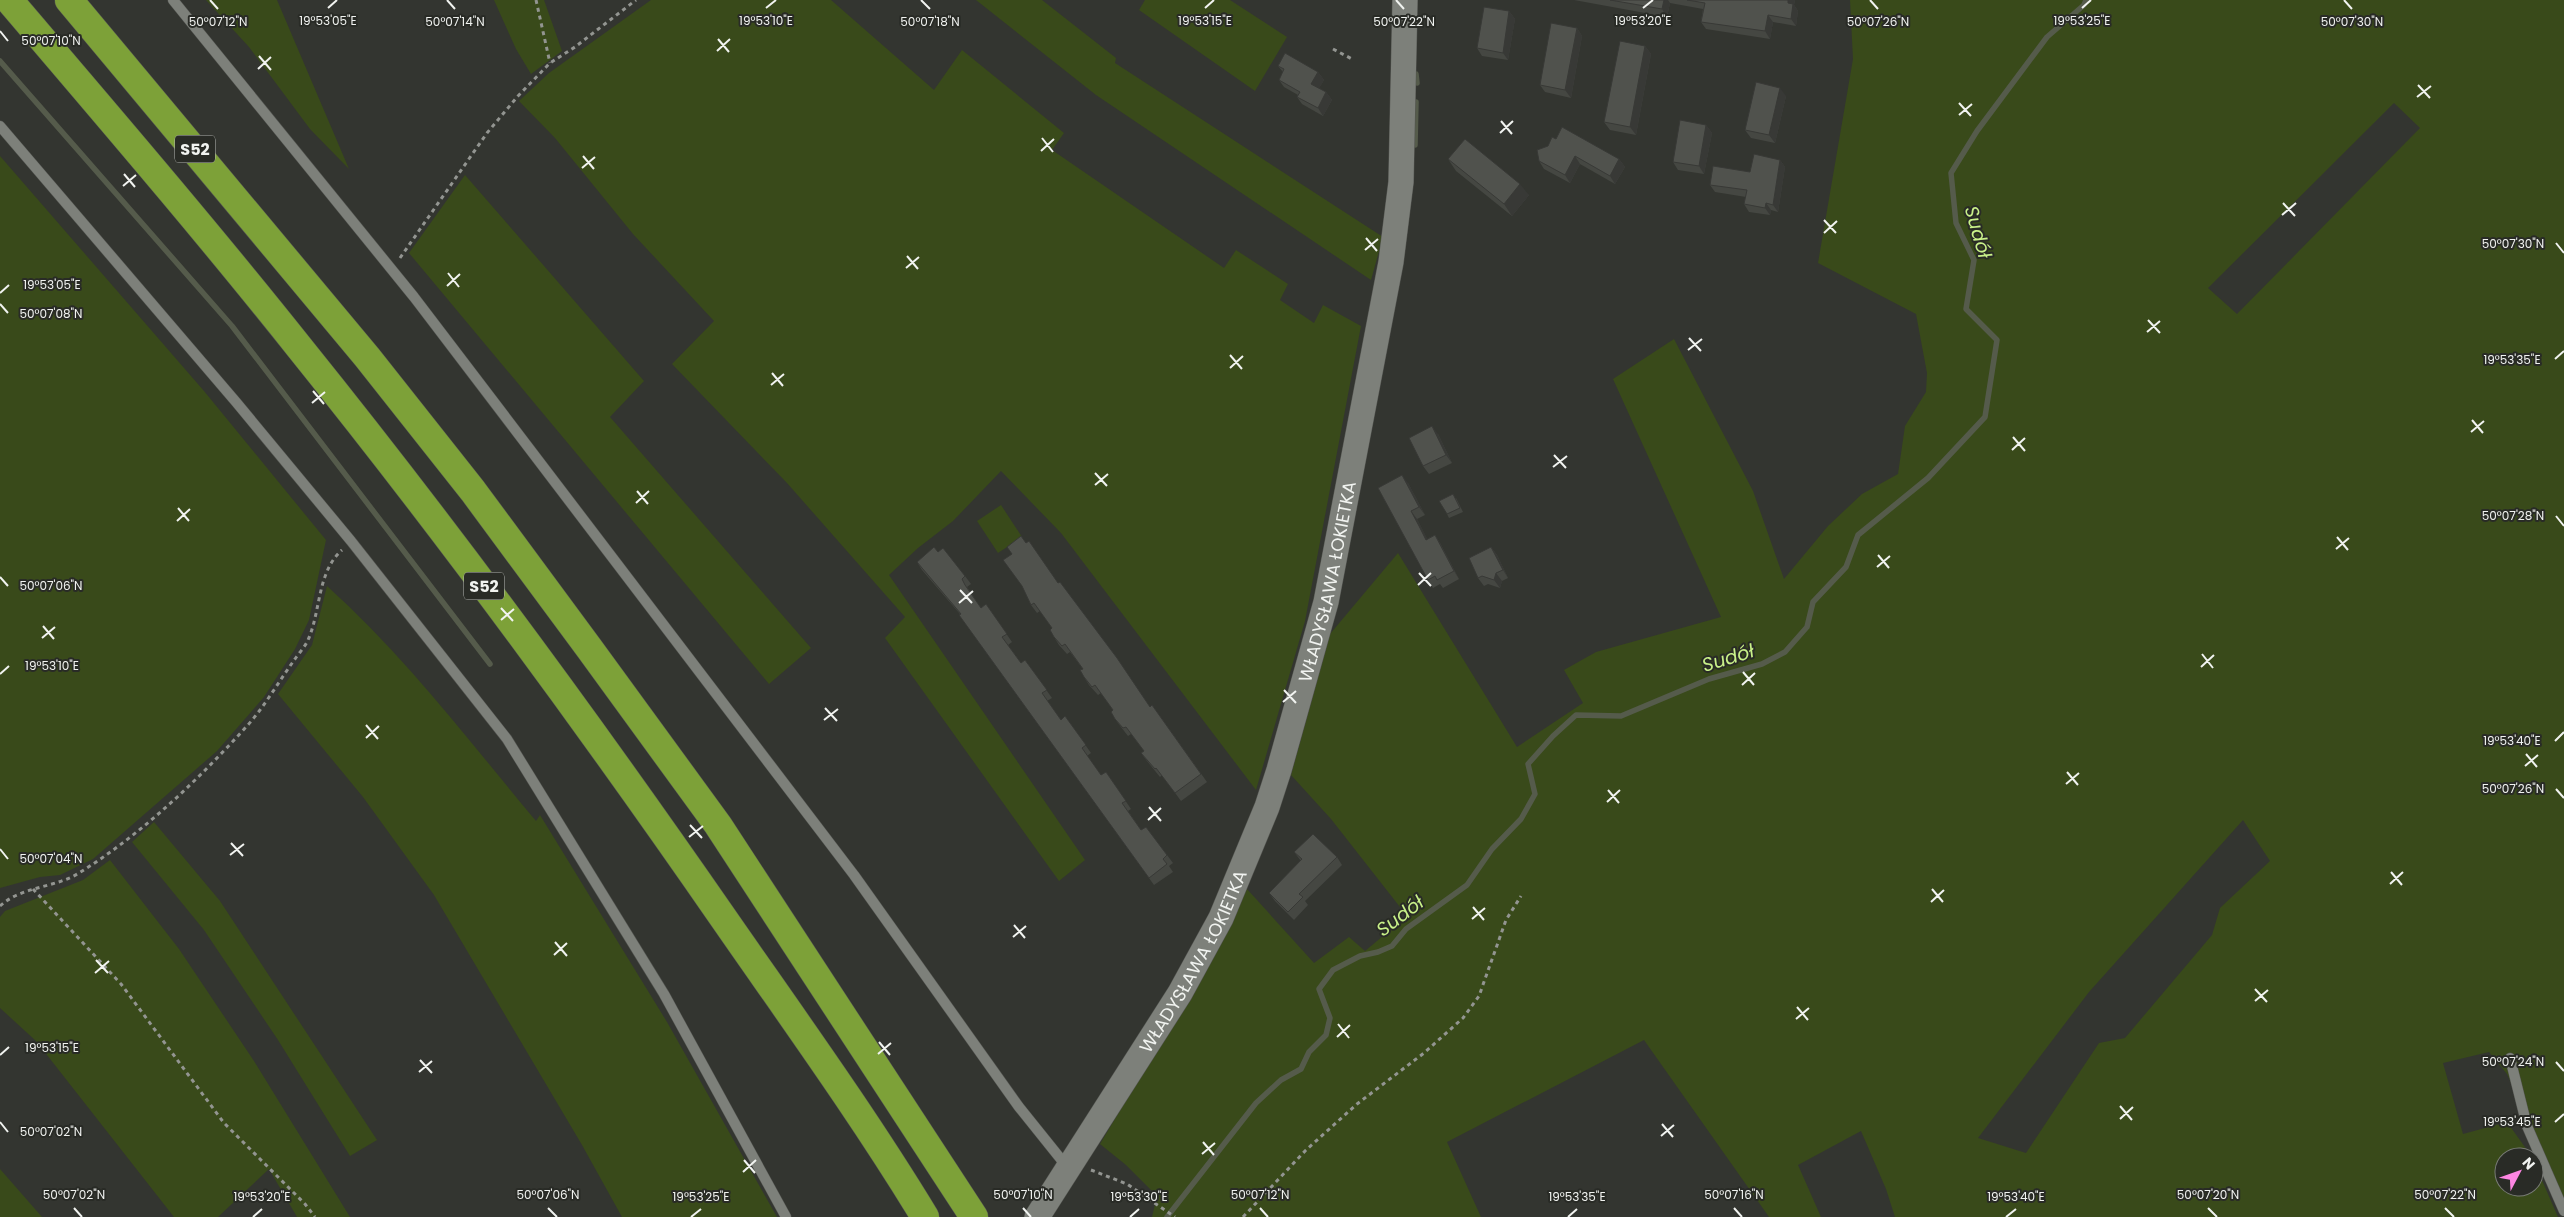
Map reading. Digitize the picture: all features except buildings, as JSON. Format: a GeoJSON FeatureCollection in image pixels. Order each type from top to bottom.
{"type":"FeatureCollection","features":[{"type":"Feature","properties":{"kind":"highway","name":"S52"},"geometry":{"type":"LineString","coordinates":[[10,0],[237,271],[424,506],[556,682],[685,862],[813,1047],[922,1211]]}},
{"type":"Feature","properties":{"kind":"highway","name":"S52"},"geometry":{"type":"LineString","coordinates":[[70,0],[320,298],[473,491],[718,825],[974,1217]]}},
{"type":"Feature","properties":{"kind":"street","name":"WŁADYSŁAWA ŁOKIETKA"},"geometry":{"type":"LineString","coordinates":[[1037,1217],[1180,993],[1221,918],[1267,807],[1279,770],[1326,602],[1366,403],[1397,224],[1401,182],[1405,0]]}},
{"type":"Feature","properties":{"kind":"lane"},"geometry":{"type":"LineString","coordinates":[[173,0],[426,313],[854,875],[1019,1107],[1070,1166]]}},
{"type":"Feature","properties":{"kind":"lane"},"geometry":{"type":"LineString","coordinates":[[0,126],[236,402],[351,541],[507,740],[664,994],[786,1217]]}},
{"type":"Feature","properties":{"kind":"lane"},"geometry":{"type":"LineString","coordinates":[[2510,1058],[2527,1126],[2564,1210]]}},
{"type":"Feature","properties":{"kind":"path"},"geometry":{"type":"LineString","coordinates":[[536,0],[550,63]]}},
{"type":"Feature","properties":{"kind":"path"},"geometry":{"type":"LineString","coordinates":[[392,271],[487,134],[518,96],[550,63],[575,47],[636,0]]}},
{"type":"Feature","properties":{"kind":"path"},"geometry":{"type":"LineString","coordinates":[[1334,49],[1352,59]]}},
{"type":"Feature","properties":{"kind":"path"},"geometry":{"type":"LineString","coordinates":[[0,906],[7,900],[33,889],[74,876],[115,851],[204,772],[249,724],[307,642],[327,570],[334,556],[351,541]]}},
{"type":"Feature","properties":{"kind":"path"},"geometry":{"type":"LineString","coordinates":[[33,889],[121,984],[224,1123],[306,1204],[314,1217]]}},
{"type":"Feature","properties":{"kind":"path"},"geometry":{"type":"LineString","coordinates":[[1243,1217],[1306,1150],[1350,1111],[1424,1053],[1463,1018],[1479,996],[1506,920],[1521,896]]}},
{"type":"Feature","properties":{"kind":"path"},"geometry":{"type":"LineString","coordinates":[[1070,1166],[1127,1184],[1175,1217]]}},
{"type":"Feature","properties":{"kind":"green space"},"geometry":{"type":"Polygon","coordinates":[[[206,0],[277,0],[349,169],[310,129],[249,47],[206,0]]]}},
{"type":"Feature","properties":{"kind":"green space"},"geometry":{"type":"Polygon","coordinates":[[[494,0],[544,0],[562,51],[531,74],[516,49],[494,0]]]}},
{"type":"Feature","properties":{"kind":"green space"},"geometry":{"type":"Polygon","coordinates":[[[651,0],[831,0],[934,90],[962,50],[1064,133],[1052,150],[1224,268],[1236,250],[1288,284],[1280,300],[1314,323],[1323,305],[1361,326],[1305,621],[1256,790],[1061,533],[1001,471],[953,521],[918,548],[889,575],[1085,860],[1059,881],[885,638],[905,617],[787,483],[672,364],[714,321],[633,234],[555,138],[519,101],[549,73],[651,0]]]}},
{"type":"Feature","properties":{"kind":"green space"},"geometry":{"type":"Polygon","coordinates":[[[976,0],[1042,0],[1116,58],[1115,63],[1383,237],[1371,280],[1096,95],[976,0]]]}},
{"type":"Feature","properties":{"kind":"green space"},"geometry":{"type":"Polygon","coordinates":[[[1145,0],[1230,0],[1287,37],[1255,91],[1139,10],[1145,0]]]}},
{"type":"Feature","properties":{"kind":"green space"},"geometry":{"type":"Polygon","coordinates":[[[1850,0],[2564,0],[2564,1199],[2544,1155],[2544,1147],[2540,1147],[2507,1074],[2489,1052],[2443,1063],[2463,1134],[2507,1122],[2525,1147],[2494,1147],[2494,1197],[2544,1197],[2544,1185],[2558,1217],[1895,1217],[1886,1189],[1861,1131],[1798,1165],[1821,1217],[1769,1217],[1644,1040],[1447,1142],[1481,1217],[1152,1217],[1157,1196],[1126,1165],[1100,1144],[1208,963],[1247,889],[1314,963],[1349,937],[1365,951],[1407,916],[1331,819],[1291,775],[1330,634],[1398,553],[1517,747],[1583,703],[1564,670],[1596,652],[1721,617],[1613,379],[1674,339],[1753,491],[1784,579],[1828,526],[1862,494],[1898,474],[1905,426],[1926,392],[1927,373],[1916,314],[1818,263],[1853,59],[1850,0]],[[2394,103],[2208,288],[2237,314],[2420,128],[2394,103]],[[2243,820],[2089,992],[1978,1138],[2026,1153],[2099,1043],[2125,1038],[2212,935],[2220,908],[2270,861],[2243,820]]]}},
{"type":"Feature","properties":{"kind":"green space"},"geometry":{"type":"Polygon","coordinates":[[[0,156],[204,391],[326,540],[309,620],[295,649],[264,697],[217,751],[93,859],[60,875],[40,877],[0,888],[0,156]]]}},
{"type":"Feature","properties":{"kind":"green space"},"geometry":{"type":"Polygon","coordinates":[[[465,175],[644,381],[610,417],[811,648],[769,684],[409,253],[465,175]]]}},
{"type":"Feature","properties":{"kind":"green space"},"geometry":{"type":"Polygon","coordinates":[[[1001,505],[1022,537],[998,553],[977,521],[1001,505]]]}},
{"type":"Feature","properties":{"kind":"green space"},"geometry":{"type":"Polygon","coordinates":[[[327,586],[356,613],[410,670],[536,821],[540,815],[667,1022],[777,1217],[622,1217],[582,1145],[434,895],[363,797],[278,694],[312,645],[327,586]]]}},
{"type":"Feature","properties":{"kind":"green space"},"geometry":{"type":"Polygon","coordinates":[[[154,822],[220,901],[377,1140],[350,1156],[278,1040],[204,930],[132,842],[154,822]]]}},
{"type":"Feature","properties":{"kind":"green space"},"geometry":{"type":"Polygon","coordinates":[[[110,860],[179,949],[254,1061],[350,1217],[297,1217],[269,1169],[218,1217],[174,1217],[36,1041],[0,1008],[0,917],[5,911],[83,880],[110,860]]]}},
{"type":"Feature","properties":{"kind":"green space"},"geometry":{"type":"Polygon","coordinates":[[[0,1169],[42,1217],[0,1217],[0,1169]]]}},
{"type":"Feature","properties":{"kind":"waterway","name":"Sudół"},"geometry":{"type":"LineString","coordinates":[[1167,1217],[1256,1103],[1281,1080],[1301,1069],[1309,1052],[1326,1035],[1330,1018],[1319,989],[1333,970],[1360,956],[1378,952],[1392,946],[1406,929],[1467,885],[1492,849],[1521,819],[1535,794],[1528,764],[1553,736],[1576,715],[1621,716],[1709,679],[1762,664],[1785,652],[1807,627],[1813,602],[1846,567],[1858,535],[1928,478],[1985,417],[1997,340],[1966,309],[1974,260],[1956,223],[1951,173],[1977,131],[2047,37],[2084,5],[2086,0]]}},
{"type":"Feature","properties":{"kind":"waterway"},"geometry":{"type":"LineString","coordinates":[[0,61],[232,326],[490,664]]}},
{"type":"Feature","properties":{"kind":"waterway"},"geometry":{"type":"LineString","coordinates":[[1416,74],[1417,83]]}},
{"type":"Feature","properties":{"kind":"waterway"},"geometry":{"type":"LineString","coordinates":[[1415,145],[1416,102]]}}]}
